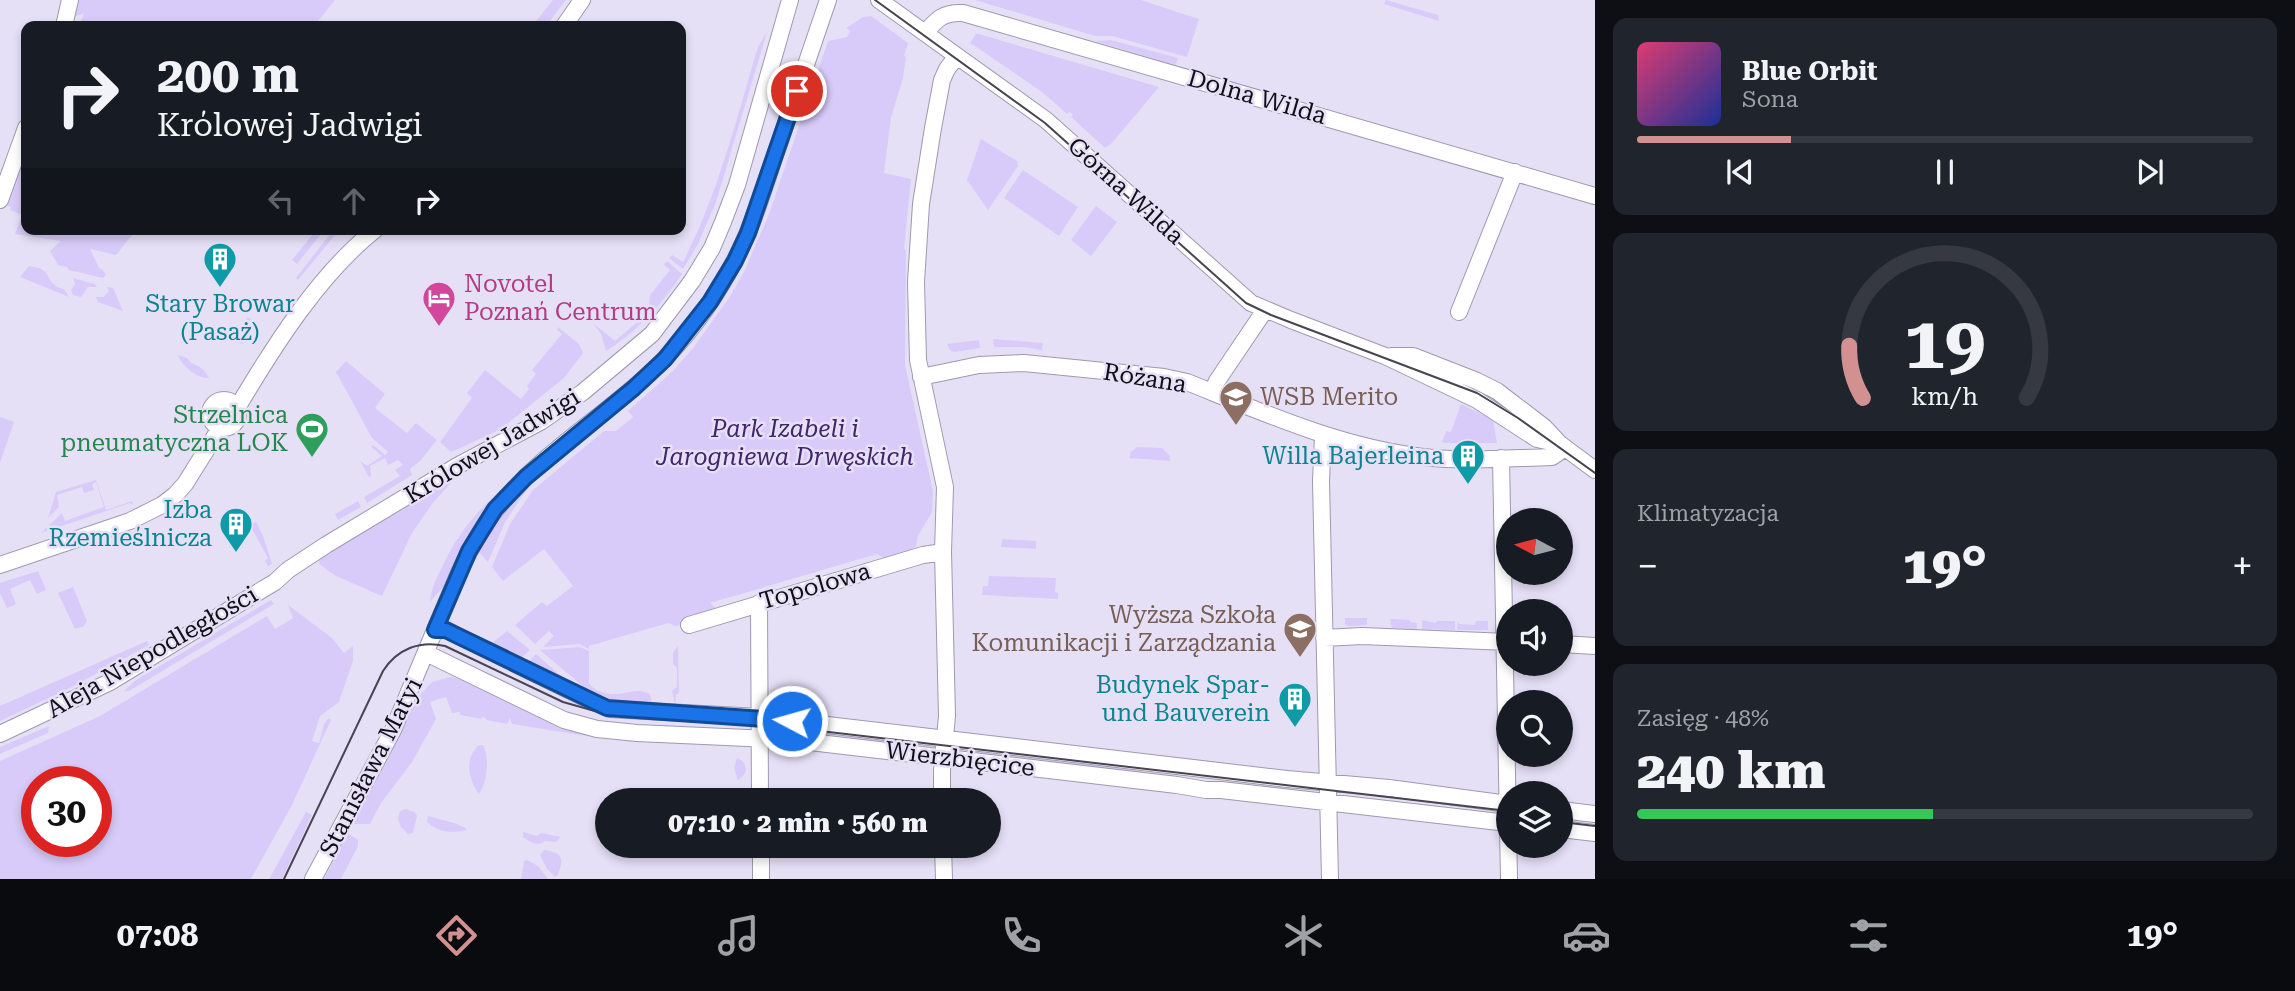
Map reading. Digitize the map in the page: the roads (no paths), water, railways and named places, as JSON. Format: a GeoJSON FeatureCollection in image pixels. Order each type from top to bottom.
{"type":"FeatureCollection","features":[{"type":"Feature","properties":{"kind":"street"},"geometry":{"type":"LineString","coordinates":[[65,21],[70,0]]}},
{"type":"Feature","properties":{"kind":"street"},"geometry":{"type":"LineString","coordinates":[[567,21],[582,0]]}},
{"type":"Feature","properties":{"kind":"street","name":"Królowej Jadwigi"},"geometry":{"type":"LineString","coordinates":[[299,562],[457,466],[542,421],[583,392],[652,334],[688,289],[712,248],[737,184],[790,0]]}},
{"type":"Feature","properties":{"kind":"street","name":"Królowej Jadwigi"},"geometry":{"type":"LineString","coordinates":[[426,653],[469,551],[495,509],[535,469],[665,359],[698,319],[721,284],[744,242],[828,0]]}},
{"type":"Feature","properties":{"kind":"street","name":"Górna Wilda"},"geometry":{"type":"LineString","coordinates":[[879,0],[1052,124],[1237,292],[1265,310],[1385,356],[1477,400],[1537,439],[1563,446],[1595,470]]}},
{"type":"Feature","properties":{"kind":"street","name":"Dolna Wilda"},"geometry":{"type":"LineString","coordinates":[[925,33],[941,15],[950,12],[963,13],[1595,196]]}},
{"type":"Feature","properties":{"kind":"street"},"geometry":{"type":"LineString","coordinates":[[942,788],[947,716],[943,552],[945,487],[918,360],[917,239],[942,80],[957,56]]}},
{"type":"Feature","properties":{"kind":"street"},"geometry":{"type":"LineString","coordinates":[[0,200],[21,142]]}},
{"type":"Feature","properties":{"kind":"street"},"geometry":{"type":"LineString","coordinates":[[1459,312],[1515,172]]}},
{"type":"Feature","properties":{"kind":"street"},"geometry":{"type":"LineString","coordinates":[[237,408],[299,313],[352,248],[368,235]]}},
{"type":"Feature","properties":{"kind":"street"},"geometry":{"type":"LineString","coordinates":[[1213,392],[1217,381],[1265,310]]}},
{"type":"Feature","properties":{"kind":"street"},"geometry":{"type":"LineString","coordinates":[[621,361],[642,380]]}},
{"type":"Feature","properties":{"kind":"street","name":"Różana"},"geometry":{"type":"LineString","coordinates":[[921,377],[979,365],[1024,363],[1173,378],[1323,436],[1422,457],[1552,457],[1563,446]]}},
{"type":"Feature","properties":{"kind":"street"},"geometry":{"type":"LineString","coordinates":[[223,400],[231,402],[237,408],[238,416],[227,429],[220,428],[213,424],[210,418],[212,406],[223,400]]}},
{"type":"Feature","properties":{"kind":"street"},"geometry":{"type":"LineString","coordinates":[[0,565],[131,521],[162,505],[185,484],[220,428]]}},
{"type":"Feature","properties":{"kind":"street"},"geometry":{"type":"LineString","coordinates":[[1323,436],[1321,481],[1330,879]]}},
{"type":"Feature","properties":{"kind":"street"},"geometry":{"type":"LineString","coordinates":[[1501,458],[1505,599]]}},
{"type":"Feature","properties":{"kind":"street","name":"Topolowa"},"geometry":{"type":"LineString","coordinates":[[689,625],[923,555],[943,552]]}},
{"type":"Feature","properties":{"kind":"street","name":"Aleja Niepodległości"},"geometry":{"type":"LineString","coordinates":[[0,734],[110,682],[275,582],[299,562]]}},
{"type":"Feature","properties":{"kind":"street"},"geometry":{"type":"LineString","coordinates":[[759,603],[760,788]]}},
{"type":"Feature","properties":{"kind":"street","name":"Wierzbięcice"},"geometry":{"type":"LineString","coordinates":[[435,630],[446,630],[607,708],[759,717],[1496,802]]}},
{"type":"Feature","properties":{"kind":"street"},"geometry":{"type":"LineString","coordinates":[[1324,638],[1362,636],[1496,642]]}},
{"type":"Feature","properties":{"kind":"street"},"geometry":{"type":"LineString","coordinates":[[1573,645],[1595,646]]}},
{"type":"Feature","properties":{"kind":"street","name":"Wierzbięcice"},"geometry":{"type":"LineString","coordinates":[[426,653],[564,720],[597,729],[759,737],[1496,822]]}},
{"type":"Feature","properties":{"kind":"street","name":"Stanisława Matyi"},"geometry":{"type":"LineString","coordinates":[[313,879],[393,730],[426,653]]}},
{"type":"Feature","properties":{"kind":"street"},"geometry":{"type":"LineString","coordinates":[[1506,676],[1508,781]]}},
{"type":"Feature","properties":{"kind":"street"},"geometry":{"type":"LineString","coordinates":[[1573,811],[1595,814]]}},
{"type":"Feature","properties":{"kind":"street"},"geometry":{"type":"LineString","coordinates":[[1573,830],[1595,833]]}},
{"type":"Feature","properties":{"kind":"street"},"geometry":{"type":"LineString","coordinates":[[761,858],[761,879]]}},
{"type":"Feature","properties":{"kind":"street"},"geometry":{"type":"LineString","coordinates":[[943,858],[944,879]]}},
{"type":"Feature","properties":{"kind":"street"},"geometry":{"type":"LineString","coordinates":[[1509,858],[1509,879]]}},
{"type":"Feature","properties":{"kind":"tram line"},"geometry":{"type":"LineString","coordinates":[[875,0],[1045,123],[1246,303],[1271,315],[1477,393],[1518,418],[1595,473]]}},
{"type":"Feature","properties":{"kind":"tram line"},"geometry":{"type":"LineString","coordinates":[[284,879],[383,671],[402,652],[427,644],[445,646],[563,702],[609,715],[759,724],[1496,810]]}},
{"type":"Feature","properties":{"kind":"tram line"},"geometry":{"type":"LineString","coordinates":[[1573,823],[1595,826]]}},
{"type":"Feature","properties":{"kind":"place","name":"Stary Browar (Pasaż)"},"geometry":{"type":"Point","coordinates":[220,289]}},
{"type":"Feature","properties":{"kind":"place","name":"Novotel Poznań Centrum"},"geometry":{"type":"Point","coordinates":[439,328]}},
{"type":"Feature","properties":{"kind":"place","name":"WSB Merito"},"geometry":{"type":"Point","coordinates":[1236,427]}},
{"type":"Feature","properties":{"kind":"place","name":"Strzelnica pneumatyczna LOK"},"geometry":{"type":"Point","coordinates":[312,459]}},
{"type":"Feature","properties":{"kind":"place","name":"Willa Bajerleina"},"geometry":{"type":"Point","coordinates":[1468,486]}},
{"type":"Feature","properties":{"kind":"place","name":"Izba Rzemieślnicza"},"geometry":{"type":"Point","coordinates":[236,554]}},
{"type":"Feature","properties":{"kind":"place","name":"Wyższa Szkoła Komunikacji i Zarządzania"},"geometry":{"type":"Point","coordinates":[1300,659]}},
{"type":"Feature","properties":{"kind":"place","name":"Budynek Spar- und Bauverein"},"geometry":{"type":"Point","coordinates":[1295,729]}},
{"type":"Feature","properties":{"kind":"park label","name":"Park Izabeli i Jarogniewa Drwęskich"},"geometry":{"type":"Point","coordinates":[785,443]}}]}
